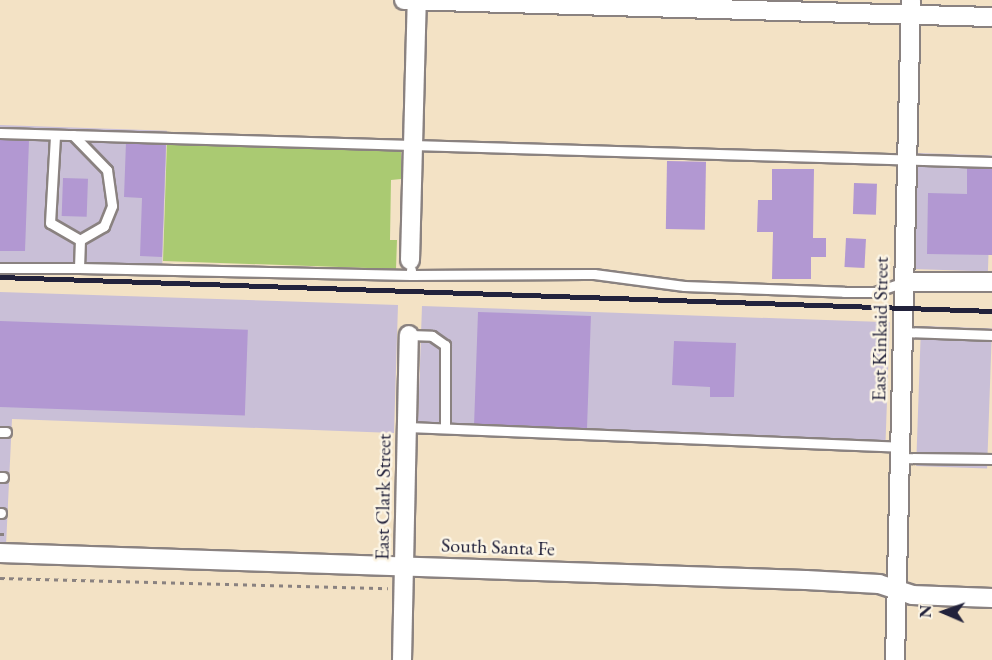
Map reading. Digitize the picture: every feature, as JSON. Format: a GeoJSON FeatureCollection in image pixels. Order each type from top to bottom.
{"type":"FeatureCollection","features":[{"type":"Feature","properties":{"kind":"street"},"geometry":{"type":"LineString","coordinates":[[404,0],[911,7],[992,17]]}},
{"type":"Feature","properties":{"kind":"street"},"geometry":{"type":"LineString","coordinates":[[411,267],[417,0]]}},
{"type":"Feature","properties":{"kind":"street","name":"East Kinkaid Street"},"geometry":{"type":"LineString","coordinates":[[895,660],[911,7]]}},
{"type":"Feature","properties":{"kind":"street"},"geometry":{"type":"LineString","coordinates":[[904,282],[992,282]]}},
{"type":"Feature","properties":{"kind":"street","name":"East Clark Street"},"geometry":{"type":"LineString","coordinates":[[402,660],[409,335]]}},
{"type":"Feature","properties":{"kind":"street","name":"South Santa Fe"},"geometry":{"type":"LineString","coordinates":[[0,553],[806,580],[992,598]]}},
{"type":"Feature","properties":{"kind":"lane"},"geometry":{"type":"LineString","coordinates":[[0,133],[992,162]]}},
{"type":"Feature","properties":{"kind":"lane"},"geometry":{"type":"LineString","coordinates":[[55,135],[50,223],[80,240]]}},
{"type":"Feature","properties":{"kind":"lane"},"geometry":{"type":"LineString","coordinates":[[73,135],[107,170],[112,206],[104,226],[80,240]]}},
{"type":"Feature","properties":{"kind":"lane"},"geometry":{"type":"LineString","coordinates":[[79,268],[80,240]]}},
{"type":"Feature","properties":{"kind":"lane"},"geometry":{"type":"LineString","coordinates":[[0,268],[411,267],[594,274],[684,286],[844,292],[875,292],[904,282]]}},
{"type":"Feature","properties":{"kind":"lane"},"geometry":{"type":"LineString","coordinates":[[903,332],[992,335]]}},
{"type":"Feature","properties":{"kind":"lane"},"geometry":{"type":"LineString","coordinates":[[409,335],[432,336],[445,345],[445,428]]}},
{"type":"Feature","properties":{"kind":"lane"},"geometry":{"type":"LineString","coordinates":[[407,427],[992,459]]}},
{"type":"Feature","properties":{"kind":"path"},"geometry":{"type":"LineString","coordinates":[[0,534],[6,534]]}},
{"type":"Feature","properties":{"kind":"path"},"geometry":{"type":"LineString","coordinates":[[0,578],[391,588]]}},
{"type":"Feature","properties":{"kind":"shaded area"},"geometry":{"type":"Polygon","coordinates":[[[0,125],[167,131],[162,270],[0,264],[0,125]]]}},
{"type":"Feature","properties":{"kind":"shaded area"},"geometry":{"type":"Polygon","coordinates":[[[917,153],[992,156],[988,272],[913,269],[917,153]]]}},
{"type":"Feature","properties":{"kind":"shaded area"},"geometry":{"type":"Polygon","coordinates":[[[0,292],[398,305],[394,433],[12,419],[6,546],[0,545],[0,292]]]}},
{"type":"Feature","properties":{"kind":"shaded area"},"geometry":{"type":"Polygon","coordinates":[[[422,306],[890,322],[885,449],[418,433],[422,306]]]}},
{"type":"Feature","properties":{"kind":"shaded area"},"geometry":{"type":"Polygon","coordinates":[[[921,326],[992,328],[987,468],[916,466],[921,326]]]}},
{"type":"Feature","properties":{"kind":"green space"},"geometry":{"type":"Polygon","coordinates":[[[167,141],[401,150],[401,179],[391,180],[390,240],[397,240],[396,269],[163,261],[167,141]]]}},
{"type":"Feature","properties":{"kind":"building"},"geometry":{"type":"Polygon","coordinates":[[[0,139],[29,140],[25,251],[0,251],[0,139]]]}},
{"type":"Feature","properties":{"kind":"building"},"geometry":{"type":"Polygon","coordinates":[[[126,142],[166,144],[162,257],[140,256],[142,198],[124,197],[126,142]]]}},
{"type":"Feature","properties":{"kind":"building"},"geometry":{"type":"Polygon","coordinates":[[[667,161],[706,162],[705,230],[666,229],[667,161]]]}},
{"type":"Feature","properties":{"kind":"building"},"geometry":{"type":"Polygon","coordinates":[[[967,168],[992,169],[992,255],[927,254],[928,193],[967,194],[967,168]]]}},
{"type":"Feature","properties":{"kind":"building"},"geometry":{"type":"Polygon","coordinates":[[[772,169],[814,169],[813,238],[826,238],[826,257],[811,257],[811,279],[772,279],[773,232],[757,232],[758,200],[772,200],[772,169]]]}},
{"type":"Feature","properties":{"kind":"building"},"geometry":{"type":"Polygon","coordinates":[[[63,178],[88,179],[87,217],[62,216],[63,178]]]}},
{"type":"Feature","properties":{"kind":"building"},"geometry":{"type":"Polygon","coordinates":[[[854,183],[877,184],[876,215],[853,214],[854,183]]]}},
{"type":"Feature","properties":{"kind":"building"},"geometry":{"type":"Polygon","coordinates":[[[846,238],[866,239],[864,268],[844,267],[846,238]]]}},
{"type":"Feature","properties":{"kind":"building"},"geometry":{"type":"Polygon","coordinates":[[[478,312],[591,316],[587,428],[474,424],[478,312]]]}},
{"type":"Feature","properties":{"kind":"building"},"geometry":{"type":"Polygon","coordinates":[[[0,321],[248,330],[245,416],[0,407],[0,321]]]}},
{"type":"Feature","properties":{"kind":"building"},"geometry":{"type":"Polygon","coordinates":[[[674,341],[736,343],[734,397],[710,397],[710,387],[672,385],[674,341]]]}},
{"type":"Feature","properties":{"kind":"railway"},"geometry":{"type":"LineString","coordinates":[[0,277],[992,311]]}}]}
